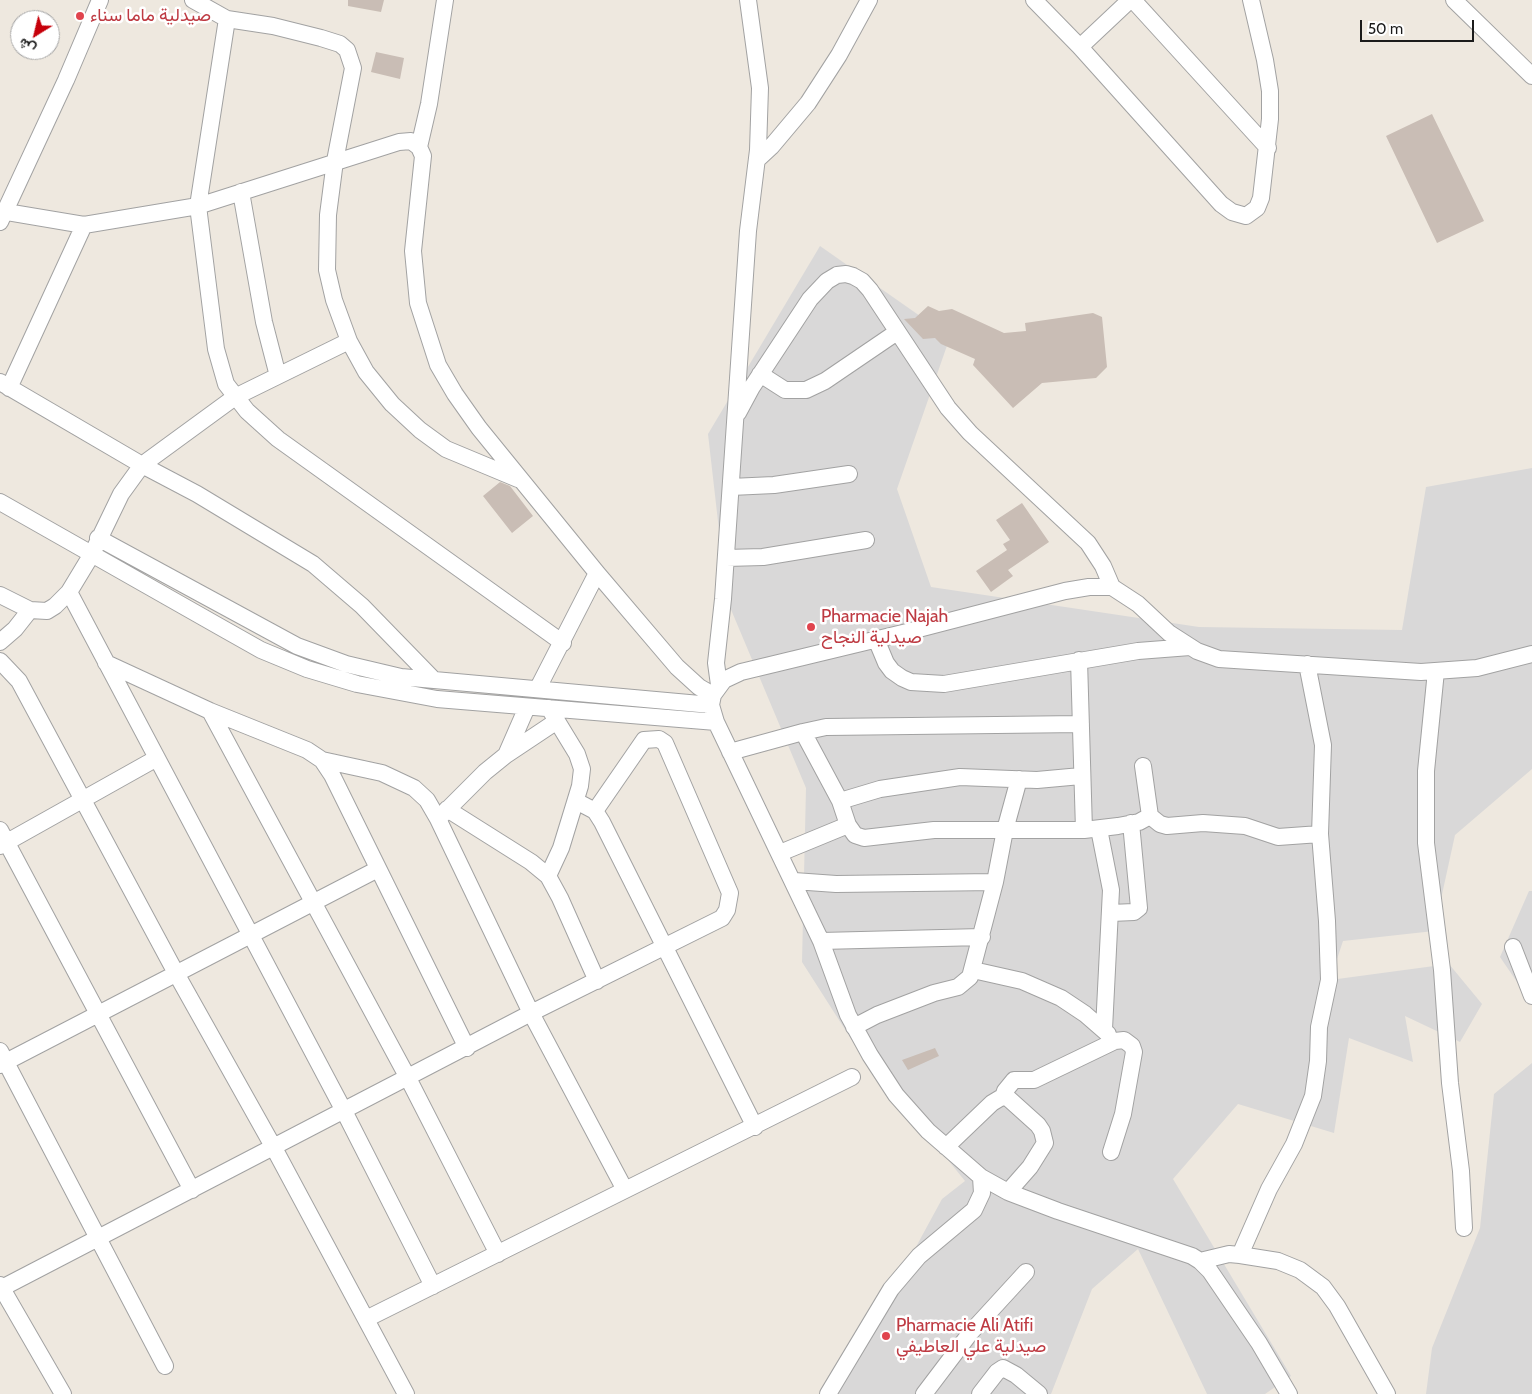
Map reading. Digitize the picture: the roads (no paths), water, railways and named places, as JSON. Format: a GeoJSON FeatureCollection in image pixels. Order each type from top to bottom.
{"type":"FeatureCollection","features":[{"type":"Feature","properties":{"kind":"street"},"geometry":{"type":"LineString","coordinates":[[100,0],[66,80],[1,215],[84,224],[198,206],[334,161],[404,140],[411,141],[419,147],[423,156],[413,251],[418,303],[438,365],[455,394],[519,479],[597,573],[677,667],[700,687],[714,695]]}},
{"type":"Feature","properties":{"kind":"street"},"geometry":{"type":"LineString","coordinates":[[193,0],[227,19],[273,26],[321,38],[340,44],[347,50],[353,68],[334,161],[328,215],[327,270],[334,300],[350,341],[366,372],[392,404],[420,430],[446,449],[519,479]]}},
{"type":"Feature","properties":{"kind":"street"},"geometry":{"type":"LineString","coordinates":[[419,147],[445,0]]}},
{"type":"Feature","properties":{"kind":"street"},"geometry":{"type":"LineString","coordinates":[[748,0],[760,88],[757,160],[748,231],[726,558],[716,663],[714,695],[716,722],[821,940],[854,1027],[877,1068],[896,1095],[928,1130],[980,1177],[1008,1192],[1134,1238],[1192,1256],[1200,1261],[1210,1271],[1259,1343],[1289,1394]]}},
{"type":"Feature","properties":{"kind":"street"},"geometry":{"type":"LineString","coordinates":[[757,160],[772,147],[808,103],[839,55],[869,0]]}},
{"type":"Feature","properties":{"kind":"street"},"geometry":{"type":"LineString","coordinates":[[1034,0],[1080,47],[1221,204],[1232,212],[1246,216],[1257,208],[1261,198],[1268,148],[1270,91],[1256,15],[1251,0]]}},
{"type":"Feature","properties":{"kind":"street"},"geometry":{"type":"LineString","coordinates":[[1080,47],[1132,0],[1268,148]]}},
{"type":"Feature","properties":{"kind":"street"},"geometry":{"type":"LineString","coordinates":[[1454,0],[1532,76]]}},
{"type":"Feature","properties":{"kind":"street"},"geometry":{"type":"LineString","coordinates":[[227,19],[198,206],[216,349],[226,384],[235,397],[278,439],[563,643]]}},
{"type":"Feature","properties":{"kind":"street"},"geometry":{"type":"LineString","coordinates":[[241,192],[264,322],[278,376]]}},
{"type":"Feature","properties":{"kind":"street"},"geometry":{"type":"LineString","coordinates":[[84,224],[5,385],[142,465],[197,494],[313,564],[362,606],[434,680]]}},
{"type":"Feature","properties":{"kind":"street"},"geometry":{"type":"LineString","coordinates":[[735,417],[760,374],[810,299],[827,281],[837,275],[846,274],[862,281],[948,408],[970,433],[1088,544],[1104,566],[1112,587]]}},
{"type":"Feature","properties":{"kind":"street"},"geometry":{"type":"LineString","coordinates":[[760,374],[785,390],[806,390],[825,381],[896,332]]}},
{"type":"Feature","properties":{"kind":"street"},"geometry":{"type":"LineString","coordinates":[[0,595],[30,610],[47,611],[69,592],[92,554],[98,538],[121,494],[142,465],[235,397],[350,341]]}},
{"type":"Feature","properties":{"kind":"street"},"geometry":{"type":"LineString","coordinates":[[730,486],[774,485],[849,474]]}},
{"type":"Feature","properties":{"kind":"street"},"geometry":{"type":"LineString","coordinates":[[0,502],[253,645],[307,669],[357,684],[437,699],[527,707],[553,714],[716,722]]}},
{"type":"Feature","properties":{"kind":"street"},"geometry":{"type":"LineString","coordinates":[[98,538],[297,646],[324,657],[365,669],[402,677],[538,688],[714,695]]}},
{"type":"Feature","properties":{"kind":"street"},"geometry":{"type":"LineString","coordinates":[[726,558],[763,557],[866,540]]}},
{"type":"Feature","properties":{"kind":"street"},"geometry":{"type":"LineString","coordinates":[[538,688],[563,643],[597,573]]}},
{"type":"Feature","properties":{"kind":"street"},"geometry":{"type":"LineString","coordinates":[[714,695],[724,680],[741,672],[1064,591],[1089,587],[1112,587],[1138,604],[1169,633],[1207,656],[1220,659],[1436,671],[1477,668],[1532,654]]}},
{"type":"Feature","properties":{"kind":"street"},"geometry":{"type":"LineString","coordinates":[[69,592],[344,1111],[433,1286]]}},
{"type":"Feature","properties":{"kind":"street"},"geometry":{"type":"LineString","coordinates":[[0,642],[15,629],[30,610]]}},
{"type":"Feature","properties":{"kind":"street"},"geometry":{"type":"LineString","coordinates":[[876,639],[892,671],[911,682],[944,684],[1138,651],[1190,647]]}},
{"type":"Feature","properties":{"kind":"street"},"geometry":{"type":"LineString","coordinates":[[1079,660],[1081,776],[1092,829],[1110,878],[1111,913],[1104,1029]]}},
{"type":"Feature","properties":{"kind":"street"},"geometry":{"type":"LineString","coordinates":[[0,661],[19,681],[406,1394]]}},
{"type":"Feature","properties":{"kind":"street"},"geometry":{"type":"LineString","coordinates":[[106,662],[210,711],[307,750],[322,760],[382,773],[400,780],[414,788],[442,814],[531,862],[548,876],[560,898],[597,981]]}},
{"type":"Feature","properties":{"kind":"street"},"geometry":{"type":"LineString","coordinates":[[1240,1255],[1269,1189],[1294,1144],[1313,1096],[1318,1061],[1319,1027],[1330,965],[1320,834],[1323,745],[1307,664]]}},
{"type":"Feature","properties":{"kind":"street"},"geometry":{"type":"LineString","coordinates":[[1436,671],[1426,771],[1426,843],[1442,970],[1450,1083],[1461,1171],[1464,1228]]}},
{"type":"Feature","properties":{"kind":"street"},"geometry":{"type":"LineString","coordinates":[[506,755],[527,707]]}},
{"type":"Feature","properties":{"kind":"street"},"geometry":{"type":"LineString","coordinates":[[210,711],[312,904],[408,1078],[498,1254]]}},
{"type":"Feature","properties":{"kind":"street"},"geometry":{"type":"LineString","coordinates":[[442,814],[472,784],[553,714]]}},
{"type":"Feature","properties":{"kind":"street"},"geometry":{"type":"LineString","coordinates":[[548,876],[561,848],[582,778],[581,761],[553,714]]}},
{"type":"Feature","properties":{"kind":"street"},"geometry":{"type":"LineString","coordinates":[[730,752],[826,727],[1081,724]]}},
{"type":"Feature","properties":{"kind":"street"},"geometry":{"type":"LineString","coordinates":[[803,732],[840,800],[848,825],[855,835],[864,838],[934,830],[1092,829],[1131,823],[1150,816]]}},
{"type":"Feature","properties":{"kind":"street"},"geometry":{"type":"LineString","coordinates":[[63,1394],[1,1287],[274,1148],[531,1013],[722,918],[730,902],[730,893],[665,743],[659,739],[644,740],[595,811]]}},
{"type":"Feature","properties":{"kind":"street"},"geometry":{"type":"LineString","coordinates":[[157,758],[82,800],[2,839],[192,1190]]}},
{"type":"Feature","properties":{"kind":"street"},"geometry":{"type":"LineString","coordinates":[[322,760],[332,775],[467,1048]]}},
{"type":"Feature","properties":{"kind":"street"},"geometry":{"type":"LineString","coordinates":[[1143,766],[1150,816],[1164,826],[1203,823],[1250,827],[1278,837],[1320,834]]}},
{"type":"Feature","properties":{"kind":"street"},"geometry":{"type":"LineString","coordinates":[[840,800],[880,789],[960,777],[1051,779],[1081,776]]}},
{"type":"Feature","properties":{"kind":"street"},"geometry":{"type":"LineString","coordinates":[[854,1027],[926,996],[958,987],[967,981],[982,937],[1005,830],[1020,779]]}},
{"type":"Feature","properties":{"kind":"street"},"geometry":{"type":"LineString","coordinates":[[576,801],[595,811],[755,1127]]}},
{"type":"Feature","properties":{"kind":"street"},"geometry":{"type":"LineString","coordinates":[[442,814],[531,1013],[625,1190]]}},
{"type":"Feature","properties":{"kind":"street"},"geometry":{"type":"LineString","coordinates":[[1111,913],[1134,912],[1139,908],[1131,823]]}},
{"type":"Feature","properties":{"kind":"street"},"geometry":{"type":"LineString","coordinates":[[780,853],[848,825]]}},
{"type":"Feature","properties":{"kind":"street"},"geometry":{"type":"LineString","coordinates":[[165,1366],[2,1060],[177,975],[251,934],[378,869]]}},
{"type":"Feature","properties":{"kind":"street"},"geometry":{"type":"LineString","coordinates":[[794,881],[836,884],[995,882]]}},
{"type":"Feature","properties":{"kind":"street"},"geometry":{"type":"LineString","coordinates":[[821,940],[982,937]]}},
{"type":"Feature","properties":{"kind":"street"},"geometry":{"type":"LineString","coordinates":[[1513,948],[1532,996]]}},
{"type":"Feature","properties":{"kind":"street"},"geometry":{"type":"LineString","coordinates":[[972,970],[1022,981],[1054,995],[1085,1014],[1104,1029],[1115,1041]]}},
{"type":"Feature","properties":{"kind":"street"},"geometry":{"type":"LineString","coordinates":[[1004,1097],[1005,1091],[1014,1080],[1031,1080],[1040,1077],[1115,1041],[1124,1040],[1132,1046],[1134,1052],[1123,1114],[1111,1152]]}},
{"type":"Feature","properties":{"kind":"street"},"geometry":{"type":"LineString","coordinates":[[366,1319],[755,1127],[852,1077]]}},
{"type":"Feature","properties":{"kind":"street"},"geometry":{"type":"LineString","coordinates":[[946,1147],[992,1103],[1004,1097],[1008,1098],[1038,1125],[1044,1137],[1042,1150],[1008,1192]]}},
{"type":"Feature","properties":{"kind":"street"},"geometry":{"type":"LineString","coordinates":[[828,1394],[891,1289],[919,1256],[974,1210],[982,1194],[980,1177]]}},
{"type":"Feature","properties":{"kind":"street"},"geometry":{"type":"LineString","coordinates":[[1200,1261],[1229,1254],[1278,1261],[1300,1270],[1323,1287],[1337,1306],[1387,1394]]}},
{"type":"Feature","properties":{"kind":"street"},"geometry":{"type":"LineString","coordinates":[[924,1394],[971,1332],[1026,1272]]}},
{"type":"Feature","properties":{"kind":"street"},"geometry":{"type":"LineString","coordinates":[[980,1394],[997,1372],[1003,1368],[1037,1393]]}},
{"type":"Feature","properties":{"kind":"place","name":"صيدلية ماما سناء"},"geometry":{"type":"Point","coordinates":[80,16]}},
{"type":"Feature","properties":{"kind":"place","name":"Pharmacie Najah صيدلية النجاح"},"geometry":{"type":"Point","coordinates":[811,627]}},
{"type":"Feature","properties":{"kind":"place","name":"Pharmacie Ali Atifi صيدلية علي العاطيفي"},"geometry":{"type":"Point","coordinates":[886,1336]}}]}
